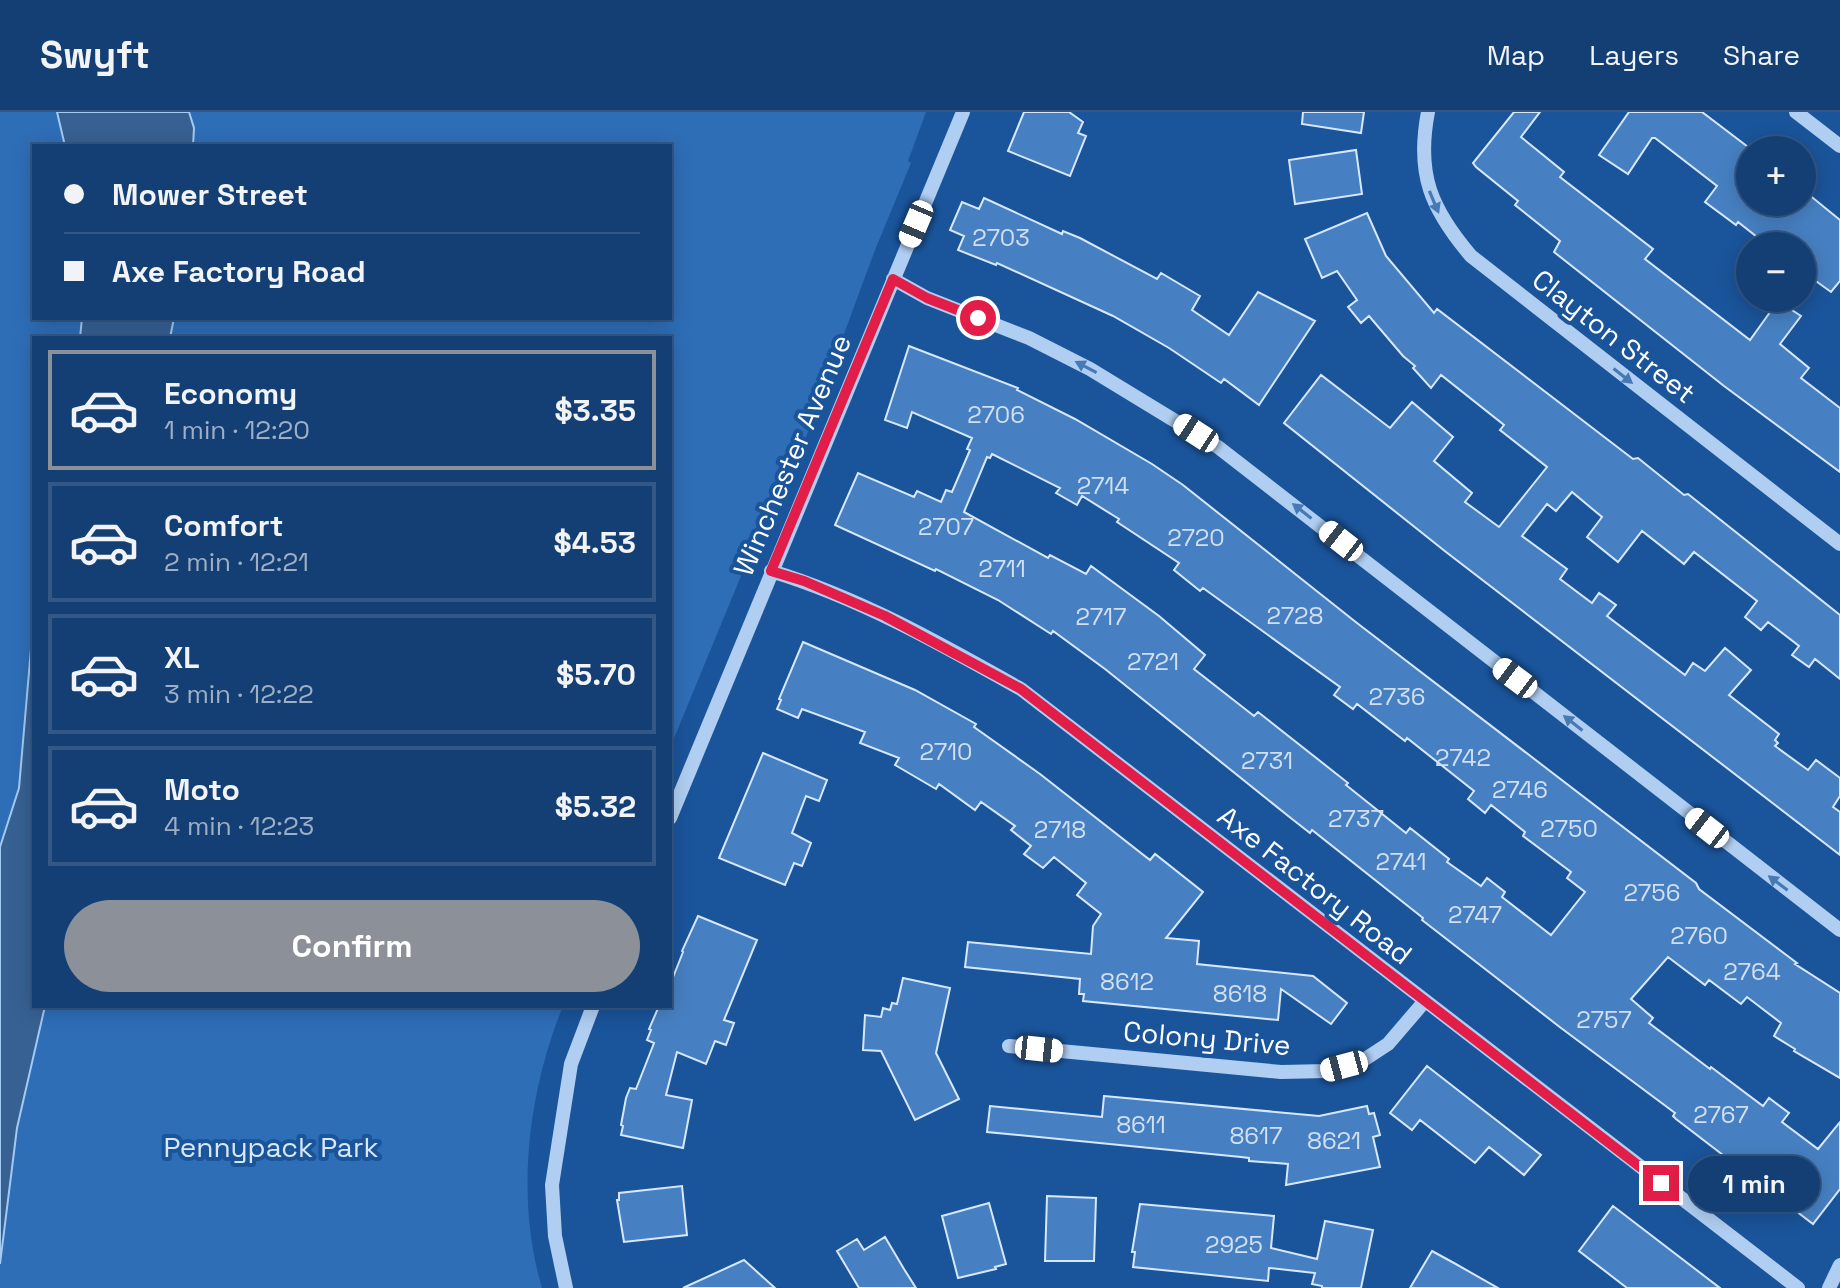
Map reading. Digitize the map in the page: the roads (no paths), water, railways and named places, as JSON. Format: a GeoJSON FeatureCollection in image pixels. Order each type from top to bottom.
{"type":"FeatureCollection","features":[{"type":"Feature","properties":{"kind":"street","name":"Winchester Avenue"},"geometry":{"type":"LineString","coordinates":[[672,813],[963,112]]}},
{"type":"Feature","properties":{"kind":"street"},"geometry":{"type":"LineString","coordinates":[[1796,112],[1840,146]]}},
{"type":"Feature","properties":{"kind":"street","name":"Clayton Street"},"geometry":{"type":"LineString","coordinates":[[1426,119],[1423,166],[1431,201],[1449,231],[1471,256],[1840,544]]}},
{"type":"Feature","properties":{"kind":"street"},"geometry":{"type":"LineString","coordinates":[[893,279],[927,298],[1029,338],[1090,369],[1218,447],[1840,930]]}},
{"type":"Feature","properties":{"kind":"street","name":"Axe Factory Road"},"geometry":{"type":"LineString","coordinates":[[771,571],[804,581],[885,616],[1021,689],[1798,1288]]}},
{"type":"Feature","properties":{"kind":"street","name":"Colony Drive"},"geometry":{"type":"LineString","coordinates":[[1009,1046],[1281,1072],[1327,1071],[1362,1061],[1388,1044],[1424,1002]]}},
{"type":"Feature","properties":{"kind":"street"},"geometry":{"type":"LineString","coordinates":[[566,1288],[555,1236],[552,1185],[571,1064],[592,1008]]}},
{"type":"Feature","properties":{"kind":"street"},"geometry":{"type":"LineString","coordinates":[[1829,1288],[1840,1265]]}},
{"type":"Feature","properties":{"kind":"park label","name":"Pennypack Park"},"geometry":{"type":"Point","coordinates":[271,1147]}}]}
